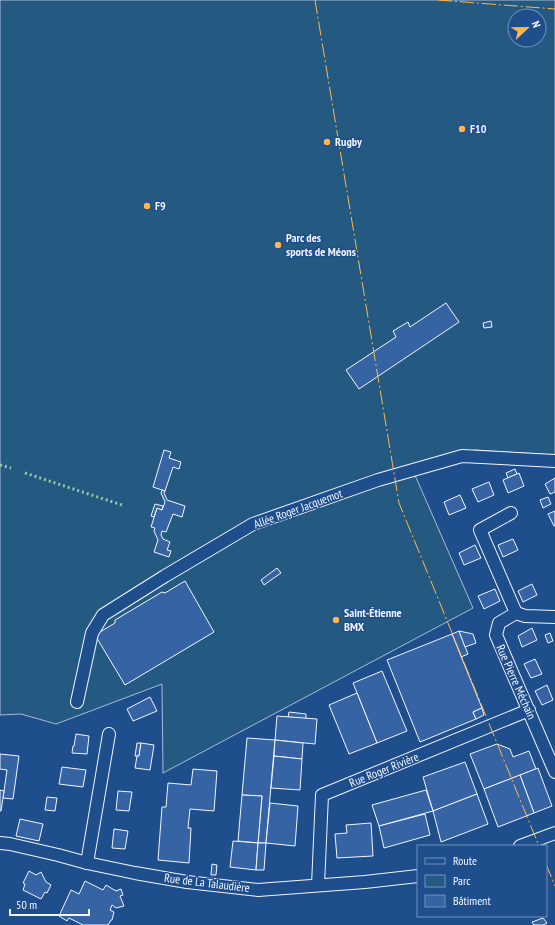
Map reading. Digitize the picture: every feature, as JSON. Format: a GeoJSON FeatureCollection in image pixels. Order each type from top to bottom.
{"type":"FeatureCollection","features":[{"type":"Feature","properties":{"kind":"street","name":"Allée Roger Jacquemot"},"geometry":{"type":"LineString","coordinates":[[77,702],[92,633],[103,615],[253,524],[378,480],[462,456],[555,461]]}},
{"type":"Feature","properties":{"kind":"street"},"geometry":{"type":"LineString","coordinates":[[511,513],[480,530],[516,613],[525,616],[555,617]]}},
{"type":"Feature","properties":{"kind":"street","name":"Rue Pierre Méchain"},"geometry":{"type":"LineString","coordinates":[[516,613],[499,623],[496,635],[555,772]]}},
{"type":"Feature","properties":{"kind":"street","name":"Rue Roger Rivière"},"geometry":{"type":"LineString","coordinates":[[318,885],[322,795],[529,710]]}},
{"type":"Feature","properties":{"kind":"street"},"geometry":{"type":"LineString","coordinates":[[87,863],[109,734]]}},
{"type":"Feature","properties":{"kind":"street"},"geometry":{"type":"LineString","coordinates":[[523,845],[555,833]]}},
{"type":"Feature","properties":{"kind":"street","name":"Rue de La Talaudière"},"geometry":{"type":"LineString","coordinates":[[0,843],[135,873],[187,882],[258,890],[365,882],[417,876]]}},
{"type":"Feature","properties":{"kind":"green space","name":"Parc des sports de Méons"},"geometry":{"type":"Polygon","coordinates":[[[0,0],[555,0],[555,455],[475,450],[411,466],[473,608],[163,773],[162,684],[56,724],[21,714],[0,715],[0,0]]]}},
{"type":"Feature","properties":{"kind":"building"},"geometry":{"type":"Polygon","coordinates":[[[446,303],[459,322],[359,389],[346,370],[396,337],[393,331],[408,322],[410,327],[446,303]]]}},
{"type":"Feature","properties":{"kind":"building"},"geometry":{"type":"Polygon","coordinates":[[[491,321],[492,327],[484,328],[483,323],[491,321]]]}},
{"type":"Feature","properties":{"kind":"building"},"geometry":{"type":"Polygon","coordinates":[[[164,450],[171,452],[169,458],[181,462],[179,469],[173,467],[165,491],[153,487],[164,450]]]}},
{"type":"Feature","properties":{"kind":"building"},"geometry":{"type":"Polygon","coordinates":[[[515,469],[517,474],[508,478],[506,473],[515,469]]]}},
{"type":"Feature","properties":{"kind":"building"},"geometry":{"type":"Polygon","coordinates":[[[519,473],[524,486],[508,493],[503,480],[519,473]]]}},
{"type":"Feature","properties":{"kind":"building"},"geometry":{"type":"Polygon","coordinates":[[[555,478],[555,492],[550,494],[545,484],[555,478]]]}},
{"type":"Feature","properties":{"kind":"building"},"geometry":{"type":"Polygon","coordinates":[[[489,482],[494,495],[478,502],[472,489],[489,482]]]}},
{"type":"Feature","properties":{"kind":"building"},"geometry":{"type":"Polygon","coordinates":[[[162,490],[165,491],[164,493],[167,500],[185,506],[182,517],[173,514],[166,532],[162,531],[161,535],[163,539],[170,542],[167,550],[171,551],[169,557],[154,552],[158,540],[154,531],[155,528],[151,527],[157,508],[162,510],[165,502],[161,493],[162,490]]]}},
{"type":"Feature","properties":{"kind":"building"},"geometry":{"type":"Polygon","coordinates":[[[460,495],[466,508],[449,515],[444,502],[460,495]]]}},
{"type":"Feature","properties":{"kind":"building"},"geometry":{"type":"Polygon","coordinates":[[[548,497],[551,504],[543,508],[540,500],[548,497]]]}},
{"type":"Feature","properties":{"kind":"building"},"geometry":{"type":"Polygon","coordinates":[[[155,504],[163,506],[162,510],[157,508],[154,517],[151,516],[155,504]]]}},
{"type":"Feature","properties":{"kind":"building"},"geometry":{"type":"Polygon","coordinates":[[[555,511],[555,526],[554,526],[548,514],[555,511]]]}},
{"type":"Feature","properties":{"kind":"building"},"geometry":{"type":"Polygon","coordinates":[[[513,539],[518,550],[503,557],[498,545],[513,539]]]}},
{"type":"Feature","properties":{"kind":"building"},"geometry":{"type":"Polygon","coordinates":[[[475,545],[481,558],[464,565],[459,553],[475,545]]]}},
{"type":"Feature","properties":{"kind":"building"},"geometry":{"type":"Polygon","coordinates":[[[277,568],[281,573],[264,585],[261,580],[277,568]]]}},
{"type":"Feature","properties":{"kind":"building"},"geometry":{"type":"Polygon","coordinates":[[[185,581],[214,632],[125,685],[95,635],[115,623],[115,620],[162,592],[165,593],[185,581]]]}},
{"type":"Feature","properties":{"kind":"building"},"geometry":{"type":"Polygon","coordinates":[[[532,584],[537,595],[523,602],[518,591],[532,584]]]}},
{"type":"Feature","properties":{"kind":"building"},"geometry":{"type":"Polygon","coordinates":[[[495,589],[500,601],[484,609],[478,596],[495,589]]]}},
{"type":"Feature","properties":{"kind":"building"},"geometry":{"type":"Polygon","coordinates":[[[532,628],[537,640],[522,647],[518,636],[532,628]]]}},
{"type":"Feature","properties":{"kind":"building"},"geometry":{"type":"Polygon","coordinates":[[[459,631],[468,654],[461,657],[452,634],[459,631]]]}},
{"type":"Feature","properties":{"kind":"building"},"geometry":{"type":"Polygon","coordinates":[[[459,631],[473,634],[476,643],[465,647],[459,631]]]}},
{"type":"Feature","properties":{"kind":"building"},"geometry":{"type":"Polygon","coordinates":[[[550,633],[553,641],[548,643],[545,635],[550,633]]]}},
{"type":"Feature","properties":{"kind":"building"},"geometry":{"type":"Polygon","coordinates":[[[452,634],[482,708],[473,712],[476,719],[420,742],[387,660],[452,634]]]}},
{"type":"Feature","properties":{"kind":"building"},"geometry":{"type":"Polygon","coordinates":[[[535,659],[542,674],[531,678],[524,664],[535,659]]]}},
{"type":"Feature","properties":{"kind":"building"},"geometry":{"type":"Polygon","coordinates":[[[382,671],[407,731],[377,743],[353,683],[382,671]]]}},
{"type":"Feature","properties":{"kind":"building"},"geometry":{"type":"Polygon","coordinates":[[[547,685],[553,700],[542,705],[535,691],[547,685]]]}},
{"type":"Feature","properties":{"kind":"building"},"geometry":{"type":"Polygon","coordinates":[[[357,693],[377,743],[349,754],[329,705],[357,693]]]}},
{"type":"Feature","properties":{"kind":"building"},"geometry":{"type":"Polygon","coordinates":[[[150,697],[157,711],[133,721],[127,709],[150,697]]]}},
{"type":"Feature","properties":{"kind":"building"},"geometry":{"type":"Polygon","coordinates":[[[482,708],[484,715],[476,719],[473,712],[482,708]]]}},
{"type":"Feature","properties":{"kind":"building"},"geometry":{"type":"Polygon","coordinates":[[[289,712],[306,714],[306,719],[288,717],[289,712]]]}},
{"type":"Feature","properties":{"kind":"building"},"geometry":{"type":"Polygon","coordinates":[[[277,716],[317,719],[315,744],[275,740],[277,716]]]}},
{"type":"Feature","properties":{"kind":"building"},"geometry":{"type":"Polygon","coordinates":[[[76,734],[89,736],[87,754],[72,753],[76,734]]]}},
{"type":"Feature","properties":{"kind":"building"},"geometry":{"type":"Polygon","coordinates":[[[247,738],[275,740],[266,843],[258,843],[262,796],[242,795],[247,738]]]}},
{"type":"Feature","properties":{"kind":"building"},"geometry":{"type":"Polygon","coordinates":[[[275,740],[303,743],[302,759],[274,756],[275,740]]]}},
{"type":"Feature","properties":{"kind":"building"},"geometry":{"type":"Polygon","coordinates":[[[137,743],[141,743],[139,756],[135,756],[137,743]]]}},
{"type":"Feature","properties":{"kind":"building"},"geometry":{"type":"Polygon","coordinates":[[[141,743],[154,745],[150,770],[135,768],[141,743]]]}},
{"type":"Feature","properties":{"kind":"building"},"geometry":{"type":"Polygon","coordinates":[[[497,744],[510,749],[513,757],[529,751],[536,769],[484,789],[470,754],[497,744]]]}},
{"type":"Feature","properties":{"kind":"building"},"geometry":{"type":"Polygon","coordinates":[[[0,754],[19,756],[13,799],[3,798],[7,770],[0,769],[0,754]]]}},
{"type":"Feature","properties":{"kind":"building"},"geometry":{"type":"Polygon","coordinates":[[[274,756],[302,759],[300,790],[271,788],[274,756]]]}},
{"type":"Feature","properties":{"kind":"building"},"geometry":{"type":"Polygon","coordinates":[[[465,762],[477,794],[433,811],[423,777],[465,762]]]}},
{"type":"Feature","properties":{"kind":"building"},"geometry":{"type":"Polygon","coordinates":[[[62,767],[86,770],[83,787],[59,784],[62,767]]]}},
{"type":"Feature","properties":{"kind":"building"},"geometry":{"type":"Polygon","coordinates":[[[538,768],[552,806],[534,813],[520,775],[538,768]]]}},
{"type":"Feature","properties":{"kind":"building"},"geometry":{"type":"Polygon","coordinates":[[[193,769],[217,771],[214,811],[190,809],[188,828],[191,828],[189,863],[158,860],[162,807],[166,807],[168,783],[191,785],[193,769]]]}},
{"type":"Feature","properties":{"kind":"building"},"geometry":{"type":"Polygon","coordinates":[[[520,775],[534,813],[498,827],[484,789],[520,775]]]}},
{"type":"Feature","properties":{"kind":"building"},"geometry":{"type":"Polygon","coordinates":[[[0,790],[4,791],[1,811],[0,811],[0,790]]]}},
{"type":"Feature","properties":{"kind":"building"},"geometry":{"type":"Polygon","coordinates":[[[426,790],[433,811],[379,826],[372,805],[426,790]]]}},
{"type":"Feature","properties":{"kind":"building"},"geometry":{"type":"Polygon","coordinates":[[[118,791],[132,792],[129,811],[116,810],[118,791]]]}},
{"type":"Feature","properties":{"kind":"building"},"geometry":{"type":"Polygon","coordinates":[[[477,794],[488,824],[441,842],[433,811],[477,794]]]}},
{"type":"Feature","properties":{"kind":"building"},"geometry":{"type":"Polygon","coordinates":[[[242,795],[262,796],[258,843],[238,841],[242,795]]]}},
{"type":"Feature","properties":{"kind":"building"},"geometry":{"type":"Polygon","coordinates":[[[47,797],[57,798],[55,811],[45,810],[47,797]]]}},
{"type":"Feature","properties":{"kind":"building"},"geometry":{"type":"Polygon","coordinates":[[[270,803],[298,806],[295,846],[266,843],[270,803]]]}},
{"type":"Feature","properties":{"kind":"building"},"geometry":{"type":"Polygon","coordinates":[[[425,814],[430,835],[384,848],[379,826],[425,814]]]}},
{"type":"Feature","properties":{"kind":"building"},"geometry":{"type":"Polygon","coordinates":[[[20,819],[43,824],[39,841],[16,836],[20,819]]]}},
{"type":"Feature","properties":{"kind":"building"},"geometry":{"type":"Polygon","coordinates":[[[371,823],[373,856],[337,858],[335,834],[347,833],[346,825],[371,823]]]}},
{"type":"Feature","properties":{"kind":"building"},"geometry":{"type":"Polygon","coordinates":[[[114,829],[128,831],[125,849],[112,848],[114,829]]]}},
{"type":"Feature","properties":{"kind":"building"},"geometry":{"type":"Polygon","coordinates":[[[233,841],[258,843],[256,870],[230,867],[233,841]]]}},
{"type":"Feature","properties":{"kind":"building"},"geometry":{"type":"Polygon","coordinates":[[[258,843],[266,843],[264,870],[256,870],[258,843]]]}},
{"type":"Feature","properties":{"kind":"building"},"geometry":{"type":"Polygon","coordinates":[[[212,864],[217,865],[216,875],[211,875],[212,864]]]}},
{"type":"Feature","properties":{"kind":"building"},"geometry":{"type":"Polygon","coordinates":[[[29,871],[36,875],[41,872],[46,882],[51,885],[47,893],[45,892],[41,899],[23,890],[25,884],[23,883],[29,871]]]}},
{"type":"Feature","properties":{"kind":"building"},"geometry":{"type":"Polygon","coordinates":[[[85,881],[103,890],[106,885],[116,891],[121,889],[123,895],[120,896],[124,906],[116,908],[112,905],[110,910],[114,912],[112,920],[108,925],[83,925],[69,918],[67,921],[59,916],[71,890],[79,894],[85,881]]]}},
{"type":"Feature","properties":{"kind":"building"},"geometry":{"type":"Polygon","coordinates":[[[543,918],[547,923],[543,925],[534,925],[532,922],[543,918]]]}},
{"type":"Feature","properties":{"kind":"hedge"},"geometry":{"type":"LineString","coordinates":[[0,465],[11,468]]}},
{"type":"Feature","properties":{"kind":"hedge"},"geometry":{"type":"LineString","coordinates":[[25,473],[122,505]]}},
{"type":"Feature","properties":{"kind":"power"},"geometry":{"type":"LineString","coordinates":[[315,0],[399,503],[539,845]]}},
{"type":"Feature","properties":{"kind":"power"},"geometry":{"type":"LineString","coordinates":[[438,0],[555,9]]}},
{"type":"Feature","properties":{"kind":"power"},"geometry":{"type":"LineString","coordinates":[[547,866],[555,886]]}},
{"type":"Feature","properties":{"kind":"place","name":"F10"},"geometry":{"type":"Point","coordinates":[462,129]}},
{"type":"Feature","properties":{"kind":"place","name":"Rugby"},"geometry":{"type":"Point","coordinates":[327,142]}},
{"type":"Feature","properties":{"kind":"place","name":"F9"},"geometry":{"type":"Point","coordinates":[147,206]}},
{"type":"Feature","properties":{"kind":"place","name":"Parc des sports de Méons"},"geometry":{"type":"Point","coordinates":[278,245]}},
{"type":"Feature","properties":{"kind":"place","name":"Saint-Étienne BMX"},"geometry":{"type":"Point","coordinates":[336,620]}}]}
